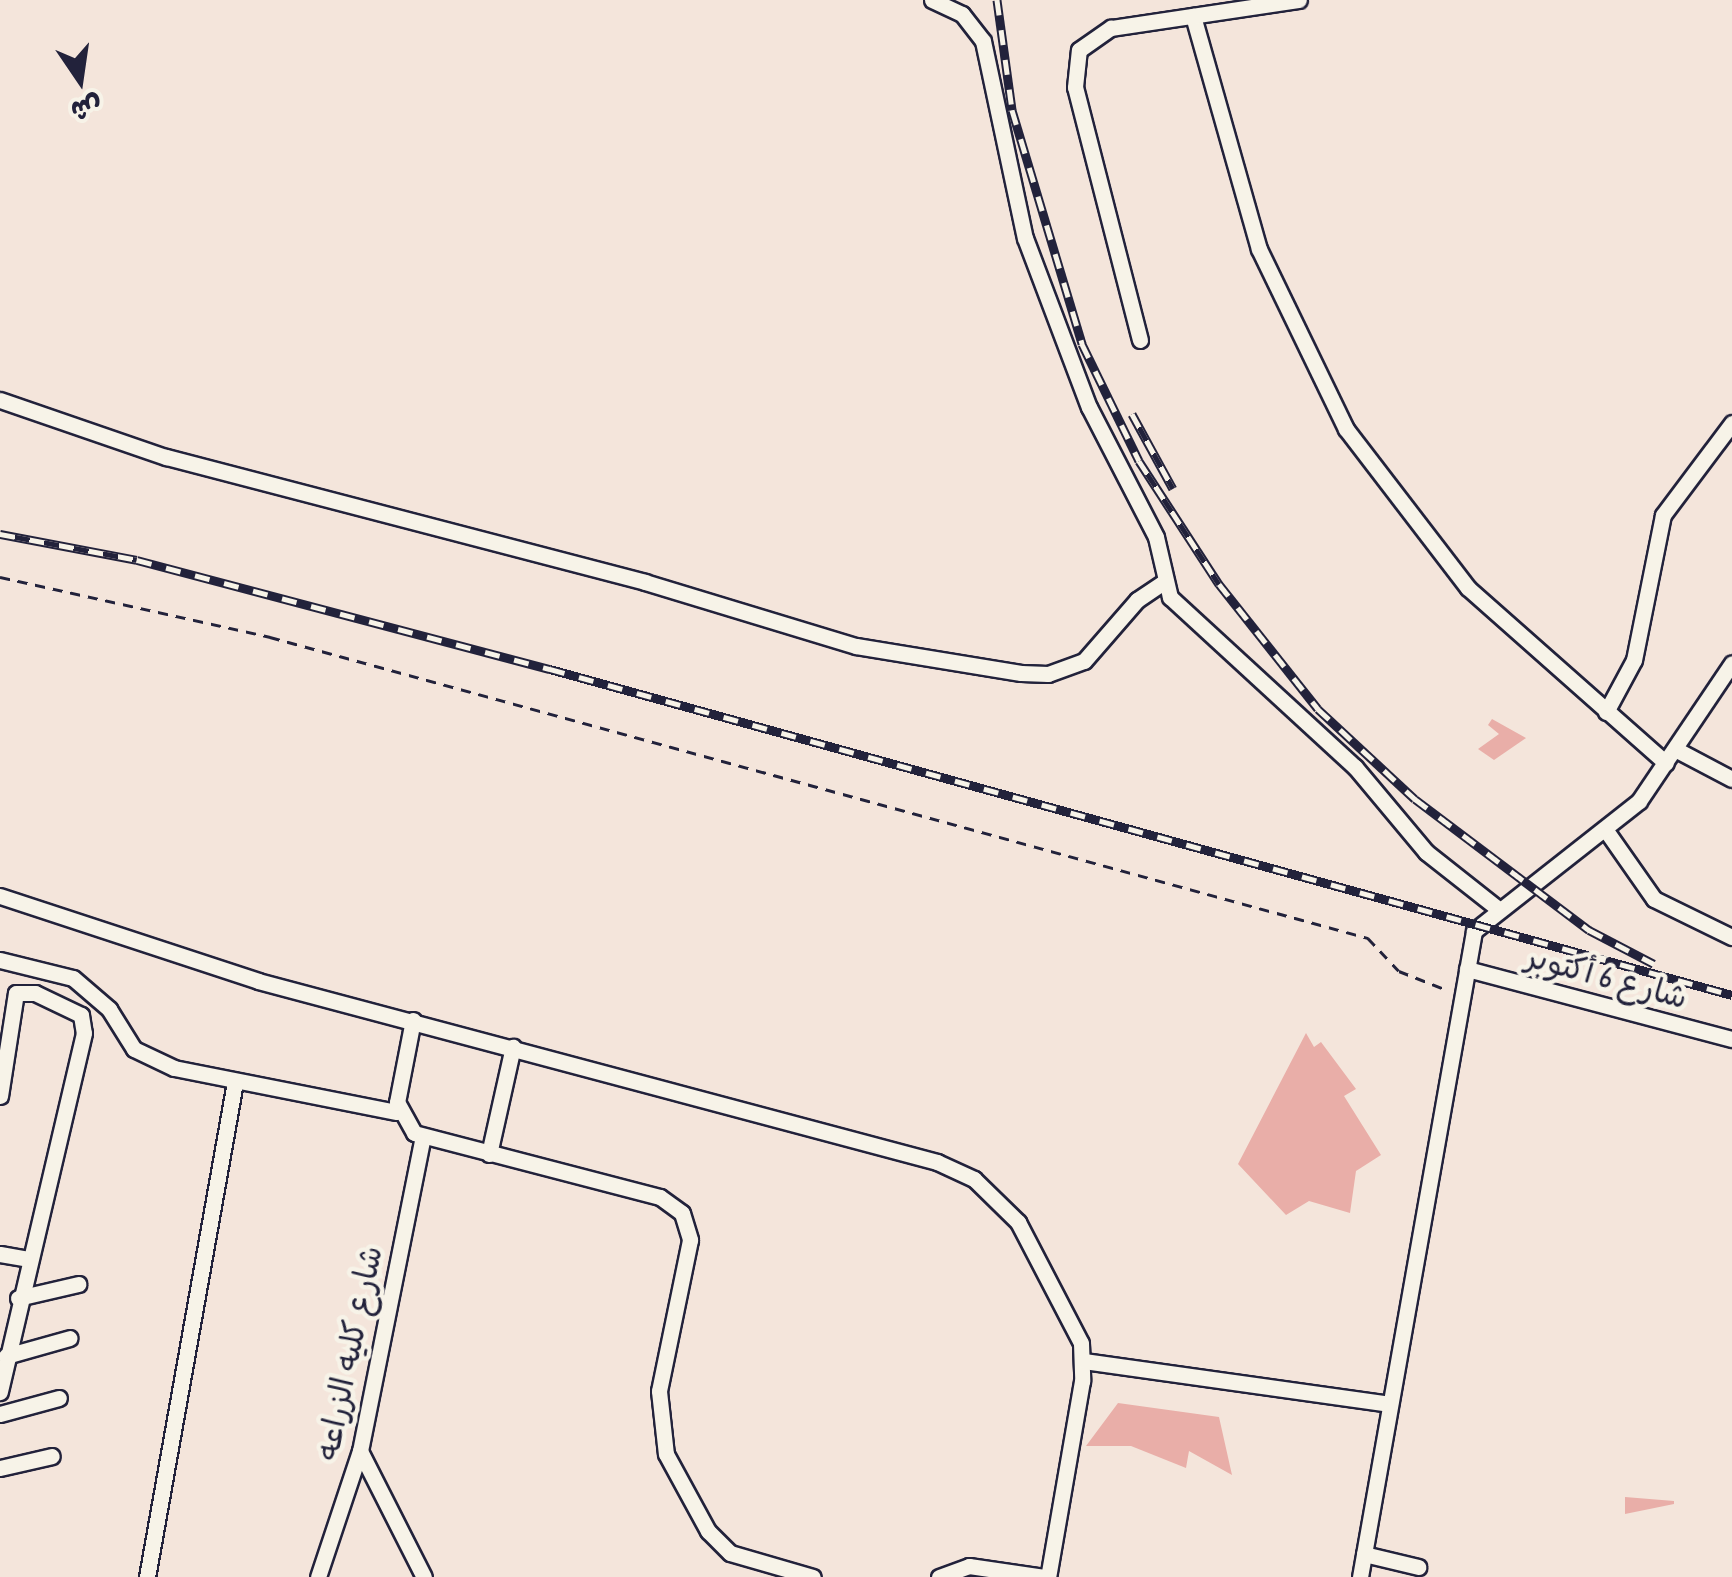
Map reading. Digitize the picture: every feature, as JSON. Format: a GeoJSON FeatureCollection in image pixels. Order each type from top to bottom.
{"type":"FeatureCollection","features":[{"type":"Feature","properties":{"kind":"street"},"geometry":{"type":"LineString","coordinates":[[932,0],[962,14],[983,41],[1025,238],[1089,407],[1156,537],[1164,582],[1190,622],[1336,748],[1426,852],[1496,908]]}},
{"type":"Feature","properties":{"kind":"street"},"geometry":{"type":"LineString","coordinates":[[1140,340],[1074,62],[1098,32],[1300,0]]}},
{"type":"Feature","properties":{"kind":"street"},"geometry":{"type":"LineString","coordinates":[[1193,16],[1259,248],[1346,429],[1468,588],[1606,712],[1670,756],[1732,779]]}},
{"type":"Feature","properties":{"kind":"street"},"geometry":{"type":"LineString","coordinates":[[0,400],[166,457],[645,582],[856,646],[1021,673],[1048,674],[1084,661],[1137,600],[1164,582]]}},
{"type":"Feature","properties":{"kind":"street"},"geometry":{"type":"LineString","coordinates":[[1606,712],[1634,660],[1664,515],[1732,423]]}},
{"type":"Feature","properties":{"kind":"street"},"geometry":{"type":"LineString","coordinates":[[1360,1577],[1474,931],[1496,908],[1605,829],[1670,756],[1732,663]]}},
{"type":"Feature","properties":{"kind":"street"},"geometry":{"type":"LineString","coordinates":[[1605,829],[1654,899],[1732,938]]}},
{"type":"Feature","properties":{"kind":"street"},"geometry":{"type":"LineString","coordinates":[[0,896],[258,982],[414,1020],[937,1162],[974,1179],[1018,1222],[1074,1325],[1084,1361],[1046,1577],[969,1566],[939,1577]]}},
{"type":"Feature","properties":{"kind":"street"},"geometry":{"type":"LineString","coordinates":[[0,960],[73,978],[109,1009],[134,1048],[234,1082],[398,1112],[423,1137],[660,1197],[682,1213],[690,1240],[658,1391],[666,1454],[708,1531],[730,1553],[813,1577]]}},
{"type":"Feature","properties":{"kind":"street","name":"شارع 6 أكتوبر"},"geometry":{"type":"LineString","coordinates":[[1467,968],[1732,1039]]}},
{"type":"Feature","properties":{"kind":"street"},"geometry":{"type":"LineString","coordinates":[[0,1096],[4,1020],[10,1001],[27,991],[81,1016],[84,1033],[27,1258],[0,1392]]}},
{"type":"Feature","properties":{"kind":"street"},"geometry":{"type":"LineString","coordinates":[[398,1112],[414,1020]]}},
{"type":"Feature","properties":{"kind":"street"},"geometry":{"type":"LineString","coordinates":[[488,1154],[514,1047]]}},
{"type":"Feature","properties":{"kind":"street"},"geometry":{"type":"LineString","coordinates":[[148,1577],[234,1082]]}},
{"type":"Feature","properties":{"kind":"street","name":"شارع كليه الزراعه"},"geometry":{"type":"LineString","coordinates":[[318,1577],[360,1450],[423,1137]]}},
{"type":"Feature","properties":{"kind":"street"},"geometry":{"type":"LineString","coordinates":[[0,1254],[27,1258]]}},
{"type":"Feature","properties":{"kind":"street"},"geometry":{"type":"LineString","coordinates":[[18,1298],[78,1284]]}},
{"type":"Feature","properties":{"kind":"street"},"geometry":{"type":"LineString","coordinates":[[6,1356],[70,1338]]}},
{"type":"Feature","properties":{"kind":"street"},"geometry":{"type":"LineString","coordinates":[[1084,1361],[1390,1404]]}},
{"type":"Feature","properties":{"kind":"street"},"geometry":{"type":"LineString","coordinates":[[0,1414],[59,1398]]}},
{"type":"Feature","properties":{"kind":"street"},"geometry":{"type":"LineString","coordinates":[[360,1450],[424,1577]]}},
{"type":"Feature","properties":{"kind":"street"},"geometry":{"type":"LineString","coordinates":[[0,1468],[52,1456]]}},
{"type":"Feature","properties":{"kind":"street"},"geometry":{"type":"LineString","coordinates":[[1364,1554],[1418,1567]]}},
{"type":"Feature","properties":{"kind":"path"},"geometry":{"type":"LineString","coordinates":[[0,577],[270,637],[1368,938],[1399,971],[1462,996]]}},
{"type":"Feature","properties":{"kind":"building"},"geometry":{"type":"Polygon","coordinates":[[[1492,719],[1526,738],[1494,760],[1478,749],[1499,734],[1488,725],[1492,719]]]}},
{"type":"Feature","properties":{"kind":"building"},"geometry":{"type":"Polygon","coordinates":[[[1306,1033],[1314,1047],[1321,1042],[1356,1089],[1344,1096],[1381,1155],[1356,1171],[1350,1213],[1309,1201],[1286,1215],[1238,1164],[1306,1033]]]}},
{"type":"Feature","properties":{"kind":"building"},"geometry":{"type":"Polygon","coordinates":[[[1118,1403],[1219,1417],[1232,1475],[1189,1451],[1186,1468],[1131,1446],[1086,1446],[1118,1403]]]}},
{"type":"Feature","properties":{"kind":"building"},"geometry":{"type":"Polygon","coordinates":[[[1625,1497],[1674,1501],[1674,1504],[1625,1514],[1625,1497]]]}},
{"type":"Feature","properties":{"kind":"railway"},"geometry":{"type":"LineString","coordinates":[[997,0],[1012,110],[1082,344],[1139,461],[1219,584],[1318,709],[1415,799],[1589,930],[1654,964]]}},
{"type":"Feature","properties":{"kind":"railway"},"geometry":{"type":"LineString","coordinates":[[1132,414],[1173,489]]}},
{"type":"Feature","properties":{"kind":"railway"},"geometry":{"type":"LineString","coordinates":[[0,534],[137,560],[550,669],[1732,995]]}}]}
